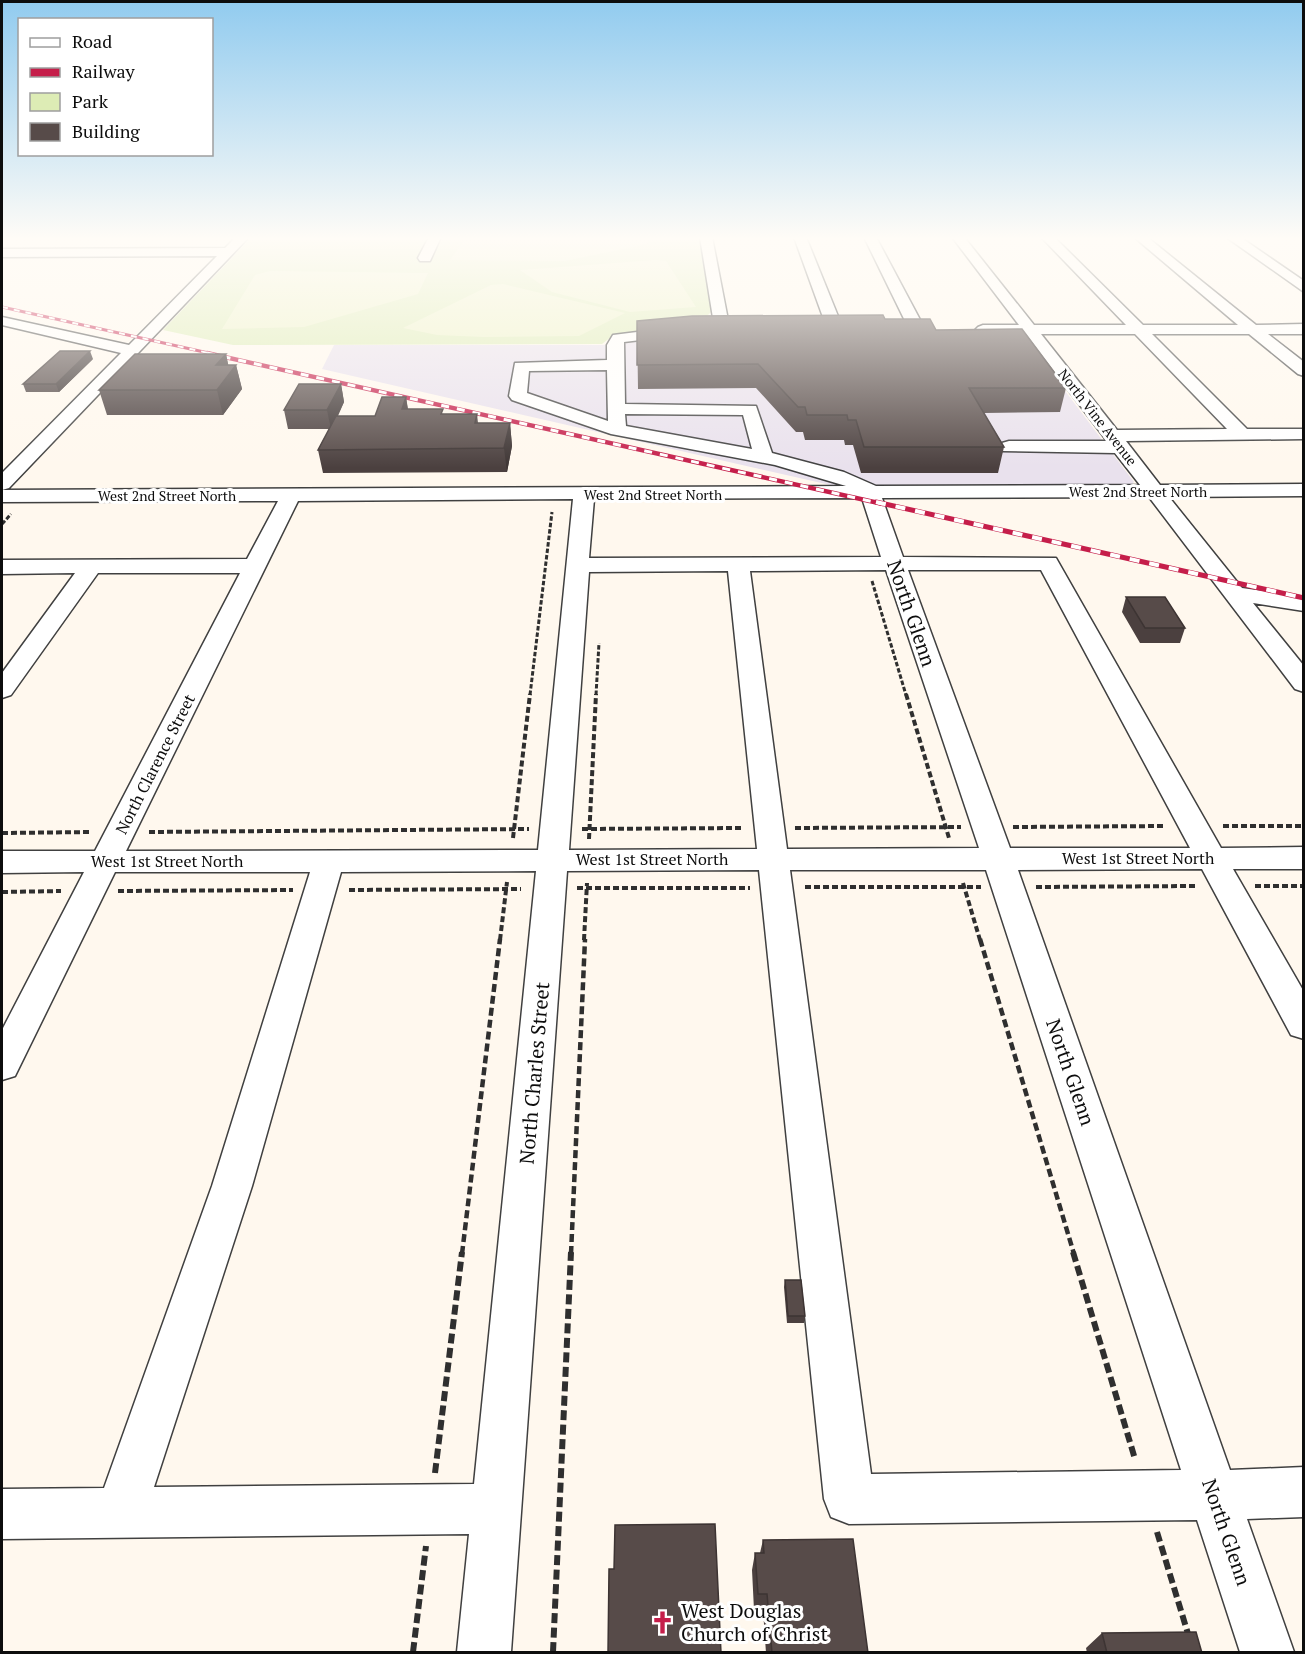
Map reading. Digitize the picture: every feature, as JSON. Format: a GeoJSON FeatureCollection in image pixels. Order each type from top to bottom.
{"type":"FeatureCollection","features":[{"type":"Feature","properties":{"kind":"street"},"geometry":{"type":"LineString","coordinates":[[2,484],[169,314]]}},
{"type":"Feature","properties":{"kind":"street"},"geometry":{"type":"LineString","coordinates":[[697,331],[721,320],[720,314]]}},
{"type":"Feature","properties":{"kind":"street"},"geometry":{"type":"LineString","coordinates":[[830,314],[836,331]]}},
{"type":"Feature","properties":{"kind":"street"},"geometry":{"type":"LineString","coordinates":[[895,331],[924,331],[914,314]]}},
{"type":"Feature","properties":{"kind":"street","name":"North Vine Avenue"},"geometry":{"type":"LineString","coordinates":[[1019,314],[1304,684]]}},
{"type":"Feature","properties":{"kind":"street"},"geometry":{"type":"LineString","coordinates":[[1124,314],[1243,435]]}},
{"type":"Feature","properties":{"kind":"street"},"geometry":{"type":"LineString","coordinates":[[1235,314],[1304,371]]}},
{"type":"Feature","properties":{"kind":"street"},"geometry":{"type":"LineString","coordinates":[[2,321],[133,351]]}},
{"type":"Feature","properties":{"kind":"street"},"geometry":{"type":"LineString","coordinates":[[964,330],[1304,329]]}},
{"type":"Feature","properties":{"kind":"street"},"geometry":{"type":"LineString","coordinates":[[617,421],[618,339],[664,332],[732,331]]}},
{"type":"Feature","properties":{"kind":"street"},"geometry":{"type":"LineString","coordinates":[[616,366],[521,366],[518,396],[831,472],[875,493]]}},
{"type":"Feature","properties":{"kind":"street"},"geometry":{"type":"LineString","coordinates":[[519,384],[541,384]]}},
{"type":"Feature","properties":{"kind":"street"},"geometry":{"type":"LineString","coordinates":[[595,384],[616,385]]}},
{"type":"Feature","properties":{"kind":"street"},"geometry":{"type":"LineString","coordinates":[[617,421],[755,427],[764,457]]}},
{"type":"Feature","properties":{"kind":"street"},"geometry":{"type":"LineString","coordinates":[[1010,447],[1304,434]]}},
{"type":"Feature","properties":{"kind":"street","name":"West 2nd Street North"},"geometry":{"type":"LineString","coordinates":[[2,496],[291,495],[569,500],[875,493],[1155,490],[1301,492]]}},
{"type":"Feature","properties":{"kind":"street","name":"North Glenn"},"geometry":{"type":"LineString","coordinates":[[875,493],[881,563],[1002,842],[1267,1653]]}},
{"type":"Feature","properties":{"kind":"street","name":"North Clarence Street"},"geometry":{"type":"LineString","coordinates":[[2,1065],[291,495]]}},
{"type":"Feature","properties":{"kind":"street","name":"North Charles Street"},"geometry":{"type":"LineString","coordinates":[[484,1653],[578,565],[569,500]]}},
{"type":"Feature","properties":{"kind":"street"},"geometry":{"type":"LineString","coordinates":[[578,565],[1048,563],[1304,1025]]}},
{"type":"Feature","properties":{"kind":"street"},"geometry":{"type":"LineString","coordinates":[[738,564],[849,1499],[1214,1496],[1304,1492]]}},
{"type":"Feature","properties":{"kind":"street"},"geometry":{"type":"LineString","coordinates":[[2,567],[255,566]]}},
{"type":"Feature","properties":{"kind":"street"},"geometry":{"type":"LineString","coordinates":[[2,690],[91,567]]}},
{"type":"Feature","properties":{"kind":"street"},"geometry":{"type":"LineString","coordinates":[[1235,595],[1260,596],[1304,604]]}},
{"type":"Feature","properties":{"kind":"street","name":"West 1st Street North"},"geometry":{"type":"LineString","coordinates":[[2,862],[774,859],[1002,842],[1211,858],[1304,858]]}},
{"type":"Feature","properties":{"kind":"street"},"geometry":{"type":"LineString","coordinates":[[120,1513],[232,1186],[329,860]]}},
{"type":"Feature","properties":{"kind":"street"},"geometry":{"type":"LineString","coordinates":[[2,1514],[496,1509]]}},
{"type":"Feature","properties":{"kind":"path"},"geometry":{"type":"LineString","coordinates":[[512,843],[569,500]]}},
{"type":"Feature","properties":{"kind":"path"},"geometry":{"type":"LineString","coordinates":[[881,563],[950,841]]}},
{"type":"Feature","properties":{"kind":"path"},"geometry":{"type":"LineString","coordinates":[[589,843],[599,635]]}},
{"type":"Feature","properties":{"kind":"path"},"geometry":{"type":"LineString","coordinates":[[1002,842],[1193,826],[1304,826]]}},
{"type":"Feature","properties":{"kind":"path"},"geometry":{"type":"LineString","coordinates":[[142,832],[532,829]]}},
{"type":"Feature","properties":{"kind":"path"},"geometry":{"type":"LineString","coordinates":[[2,833],[95,832]]}},
{"type":"Feature","properties":{"kind":"path"},"geometry":{"type":"LineString","coordinates":[[960,873],[1190,1643]]}},
{"type":"Feature","properties":{"kind":"path"},"geometry":{"type":"LineString","coordinates":[[553,1653],[587,874]]}},
{"type":"Feature","properties":{"kind":"path"},"geometry":{"type":"LineString","coordinates":[[413,1653],[508,875]]}},
{"type":"Feature","properties":{"kind":"path"},"geometry":{"type":"LineString","coordinates":[[1030,887],[1304,886]]}},
{"type":"Feature","properties":{"kind":"path"},"geometry":{"type":"LineString","coordinates":[[2,892],[69,891]]}},
{"type":"Feature","properties":{"kind":"shaded area"},"geometry":{"type":"Polygon","coordinates":[[[632,337],[1025,338],[1134,482],[1131,485],[839,487],[322,369],[334,345],[623,345],[632,337]]]}},
{"type":"Feature","properties":{"kind":"green space"},"geometry":{"type":"Polygon","coordinates":[[[178,314],[709,314],[704,319],[611,337],[602,344],[233,345],[163,330],[178,314]]]}},
{"type":"Feature","properties":{"kind":"green space"},"geometry":{"type":"Polygon","coordinates":[[[231,314],[348,314],[304,327],[222,329],[231,314]]]}},
{"type":"Feature","properties":{"kind":"green space"},"geometry":{"type":"Polygon","coordinates":[[[431,314],[623,314],[579,336],[437,335],[403,328],[431,314]]]}},
{"type":"Feature","properties":{"kind":"building"},"geometry":{"type":"Polygon","coordinates":[[[883,315],[885,319],[930,319],[936,330],[1022,329],[1066,388],[969,388],[1004,447],[864,447],[856,420],[848,420],[847,415],[807,415],[805,407],[798,407],[758,364],[637,365],[637,321],[692,316],[883,315]]]}},
{"type":"Feature","properties":{"kind":"building"},"geometry":{"type":"Polygon","coordinates":[[[60,351],[90,351],[56,384],[23,384],[60,351]]]}},
{"type":"Feature","properties":{"kind":"building"},"geometry":{"type":"Polygon","coordinates":[[[135,354],[226,354],[216,365],[236,365],[217,390],[99,390],[135,354]]]}},
{"type":"Feature","properties":{"kind":"building"},"geometry":{"type":"Polygon","coordinates":[[[299,384],[341,384],[327,410],[284,410],[299,384]]]}},
{"type":"Feature","properties":{"kind":"building"},"geometry":{"type":"Polygon","coordinates":[[[382,397],[406,397],[402,409],[443,409],[441,414],[477,414],[475,423],[510,423],[504,448],[318,450],[336,416],[375,416],[382,397]]]}},
{"type":"Feature","properties":{"kind":"building"},"geometry":{"type":"Polygon","coordinates":[[[1126,597],[1165,597],[1185,628],[1145,628],[1126,597]]]}},
{"type":"Feature","properties":{"kind":"building"},"geometry":{"type":"Polygon","coordinates":[[[785,1280],[801,1280],[805,1316],[788,1316],[785,1280]]]}},
{"type":"Feature","properties":{"kind":"building","name":"West Douglas Church of Christ"},"geometry":{"type":"Polygon","coordinates":[[[715,1524],[721,1653],[608,1653],[609,1569],[614,1569],[615,1525],[715,1524]]]}},
{"type":"Feature","properties":{"kind":"building"},"geometry":{"type":"Polygon","coordinates":[[[853,1539],[868,1653],[772,1653],[767,1594],[758,1594],[755,1553],[764,1553],[763,1540],[853,1539]]]}},
{"type":"Feature","properties":{"kind":"building"},"geometry":{"type":"Polygon","coordinates":[[[1196,1632],[1202,1653],[1107,1653],[1102,1633],[1196,1632]]]}},
{"type":"Feature","properties":{"kind":"railway"},"geometry":{"type":"LineString","coordinates":[[34,314],[213,354]]}},
{"type":"Feature","properties":{"kind":"railway"},"geometry":{"type":"LineString","coordinates":[[207,353],[883,504]]}},
{"type":"Feature","properties":{"kind":"railway"},"geometry":{"type":"LineString","coordinates":[[876,502],[1304,598]]}},
{"type":"Feature","properties":{"kind":"place","name":"West Douglas Church of Christ"},"geometry":{"type":"Point","coordinates":[663,1622]}}]}
